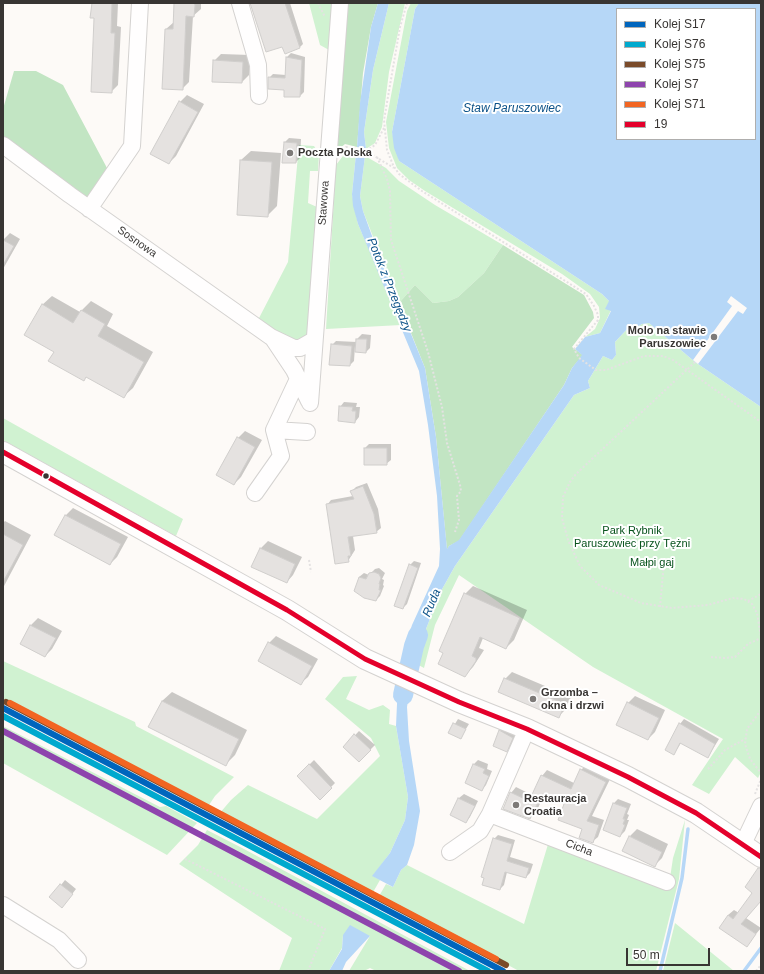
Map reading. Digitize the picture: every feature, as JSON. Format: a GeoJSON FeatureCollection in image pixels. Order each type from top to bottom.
{"type":"FeatureCollection","features":[{"type":"Feature","properties":{"kind":"main road"},"geometry":{"type":"LineString","coordinates":[[3,452],[287,610],[355,653],[420,685],[527,729],[676,802],[716,825],[761,857]]}},
{"type":"Feature","properties":{"kind":"street"},"geometry":{"type":"LineString","coordinates":[[89,208],[132,146],[140,3]]}},
{"type":"Feature","properties":{"kind":"street"},"geometry":{"type":"LineString","coordinates":[[240,3],[258,64],[259,96]]}},
{"type":"Feature","properties":{"kind":"street","name":"Stawowa"},"geometry":{"type":"LineString","coordinates":[[298,379],[310,403],[340,3]]}},
{"type":"Feature","properties":{"kind":"street","name":"Sosnowa"},"geometry":{"type":"LineString","coordinates":[[3,145],[271,337],[288,351],[312,366]]}},
{"type":"Feature","properties":{"kind":"street"},"geometry":{"type":"LineString","coordinates":[[255,493],[281,456],[274,430],[298,379],[288,351],[300,348],[314,340]]}},
{"type":"Feature","properties":{"kind":"street"},"geometry":{"type":"LineString","coordinates":[[274,430],[307,432]]}},
{"type":"Feature","properties":{"kind":"street"},"geometry":{"type":"LineString","coordinates":[[450,852],[480,831],[490,814],[527,729]]}},
{"type":"Feature","properties":{"kind":"street"},"geometry":{"type":"LineString","coordinates":[[743,844],[761,806]]}},
{"type":"Feature","properties":{"kind":"street","name":"Cicha"},"geometry":{"type":"LineString","coordinates":[[490,814],[667,882]]}},
{"type":"Feature","properties":{"kind":"street"},"geometry":{"type":"LineString","coordinates":[[3,905],[59,940],[78,960]]}},
{"type":"Feature","properties":{"kind":"path"},"geometry":{"type":"LineString","coordinates":[[396,170],[387,150],[384,128],[385,104],[400,27],[407,3]]}},
{"type":"Feature","properties":{"kind":"path"},"geometry":{"type":"LineString","coordinates":[[366,151],[375,145],[384,128]]}},
{"type":"Feature","properties":{"kind":"path"},"geometry":{"type":"LineString","coordinates":[[346,147],[366,151],[377,157],[396,170],[404,179],[422,191],[586,294],[594,306],[598,316],[596,323],[574,350],[579,358],[596,370],[600,371],[644,356],[663,356],[673,360],[688,370],[761,422]]}},
{"type":"Feature","properties":{"kind":"path"},"geometry":{"type":"LineString","coordinates":[[377,157],[387,179],[390,191],[391,240],[428,352],[442,407],[447,443],[460,485],[461,491],[457,496],[459,520],[455,532]]}},
{"type":"Feature","properties":{"kind":"path"},"geometry":{"type":"LineString","coordinates":[[695,362],[691,368],[585,463],[570,482],[562,502],[562,518],[568,540],[576,558],[586,574],[599,585],[630,599],[660,607],[692,607],[738,598],[748,601],[757,613],[761,638],[748,644],[735,657],[711,657]]}},
{"type":"Feature","properties":{"kind":"path"},"geometry":{"type":"LineString","coordinates":[[309,560],[311,572]]}},
{"type":"Feature","properties":{"kind":"path"},"geometry":{"type":"LineString","coordinates":[[660,607],[664,562]]}},
{"type":"Feature","properties":{"kind":"path"},"geometry":{"type":"LineString","coordinates":[[748,601],[761,594]]}},
{"type":"Feature","properties":{"kind":"path"},"geometry":{"type":"LineString","coordinates":[[761,710],[749,725],[745,739],[747,754],[761,773]]}},
{"type":"Feature","properties":{"kind":"path"},"geometry":{"type":"LineString","coordinates":[[708,769],[725,750],[745,739]]}},
{"type":"Feature","properties":{"kind":"path"},"geometry":{"type":"LineString","coordinates":[[185,858],[326,929],[308,971]]}},
{"type":"Feature","properties":{"kind":"path"},"geometry":{"type":"LineString","coordinates":[[756,971],[761,965]]}},
{"type":"Feature","properties":{"kind":"green space"},"geometry":{"type":"Polygon","coordinates":[[[309,3],[334,3],[329,50],[320,45],[309,3]]]}},
{"type":"Feature","properties":{"kind":"green space"},"geometry":{"type":"Polygon","coordinates":[[[347,3],[378,3],[371,27],[363,73],[357,147],[345,144],[331,156],[347,3]]]}},
{"type":"Feature","properties":{"kind":"green space"},"geometry":{"type":"Polygon","coordinates":[[[389,3],[405,3],[389,72],[382,127],[375,143],[366,149],[364,132],[373,70],[389,3]]]}},
{"type":"Feature","properties":{"kind":"green space"},"geometry":{"type":"Polygon","coordinates":[[[411,3],[419,3],[415,9],[392,132],[399,161],[602,294],[609,301],[611,310],[600,333],[585,337],[595,329],[600,318],[599,307],[590,294],[562,274],[425,191],[409,180],[397,168],[389,148],[386,122],[407,11],[411,3]]]}},
{"type":"Feature","properties":{"kind":"green space"},"geometry":{"type":"Polygon","coordinates":[[[14,71],[36,71],[63,85],[107,168],[92,196],[84,196],[3,136],[3,109],[14,71]]]}},
{"type":"Feature","properties":{"kind":"green space"},"geometry":{"type":"Polygon","coordinates":[[[299,145],[314,146],[319,154],[318,171],[310,171],[308,203],[317,207],[308,334],[304,340],[291,342],[258,320],[288,262],[299,145]]]}},
{"type":"Feature","properties":{"kind":"green space"},"geometry":{"type":"Polygon","coordinates":[[[346,152],[356,154],[352,194],[358,224],[401,325],[326,329],[336,165],[346,152]]]}},
{"type":"Feature","properties":{"kind":"green space"},"geometry":{"type":"Polygon","coordinates":[[[365,156],[386,168],[399,181],[435,205],[503,245],[484,273],[458,297],[449,301],[433,303],[415,285],[399,303],[363,211],[360,196],[365,156]]]}},
{"type":"Feature","properties":{"kind":"green space"},"geometry":{"type":"Polygon","coordinates":[[[503,245],[584,295],[593,312],[594,318],[572,347],[583,355],[572,368],[564,385],[459,541],[449,546],[447,550],[436,437],[425,368],[399,303],[415,285],[433,303],[449,301],[458,297],[484,273],[503,245]]]}},
{"type":"Feature","properties":{"kind":"green space","name":"Park Rybnik Paruszowiec przy Tężni"},"geometry":{"type":"Polygon","coordinates":[[[649,323],[695,362],[761,407],[761,772],[758,778],[735,757],[709,794],[692,785],[723,739],[593,667],[459,575],[435,625],[424,668],[413,662],[441,591],[455,566],[574,395],[590,388],[588,381],[603,356],[612,360],[616,355],[615,342],[631,325],[634,329],[642,324],[649,323]]]}},
{"type":"Feature","properties":{"kind":"green space"},"geometry":{"type":"Polygon","coordinates":[[[3,418],[183,519],[176,536],[3,440],[3,418]]]}},
{"type":"Feature","properties":{"kind":"green space"},"geometry":{"type":"Polygon","coordinates":[[[3,661],[135,722],[136,726],[234,777],[215,796],[207,808],[172,793],[170,788],[3,701],[3,661]]]}},
{"type":"Feature","properties":{"kind":"green space"},"geometry":{"type":"Polygon","coordinates":[[[357,676],[346,699],[369,710],[383,705],[390,710],[389,724],[396,726],[408,797],[405,820],[390,853],[373,876],[380,880],[372,894],[219,814],[231,800],[248,785],[317,819],[380,756],[371,738],[325,699],[343,677],[357,676]]]}},
{"type":"Feature","properties":{"kind":"green space"},"geometry":{"type":"Polygon","coordinates":[[[3,726],[160,807],[166,806],[197,823],[167,855],[3,763],[3,726]]]}},
{"type":"Feature","properties":{"kind":"green space"},"geometry":{"type":"Polygon","coordinates":[[[685,820],[679,879],[656,971],[519,971],[445,931],[378,898],[386,884],[393,887],[401,870],[407,865],[524,924],[549,841],[670,878],[673,858],[685,820]]]}},
{"type":"Feature","properties":{"kind":"green space"},"geometry":{"type":"Polygon","coordinates":[[[207,830],[470,971],[376,971],[370,968],[364,971],[349,971],[370,936],[343,935],[342,948],[329,971],[279,971],[292,938],[179,864],[198,845],[207,830]]]}},
{"type":"Feature","properties":{"kind":"green space"},"geometry":{"type":"Polygon","coordinates":[[[675,923],[734,971],[663,971],[675,923]]]}},
{"type":"Feature","properties":{"kind":"water"},"geometry":{"type":"Polygon","coordinates":[[[378,3],[389,3],[373,70],[364,132],[366,149],[357,147],[360,103],[371,27],[378,3]]]}},
{"type":"Feature","properties":{"kind":"water","name":"Staw Paruszowiec"},"geometry":{"type":"Polygon","coordinates":[[[419,3],[761,3],[761,407],[695,362],[649,323],[642,324],[633,329],[630,326],[615,342],[616,355],[612,360],[603,356],[588,381],[590,388],[574,395],[455,566],[441,591],[413,662],[402,657],[412,625],[439,566],[440,549],[437,496],[428,425],[419,371],[358,224],[353,206],[352,194],[356,154],[365,156],[360,196],[363,211],[380,258],[425,368],[436,437],[447,549],[459,540],[564,385],[572,368],[582,355],[575,349],[585,337],[600,333],[611,311],[605,309],[609,301],[602,294],[399,161],[394,148],[392,132],[415,9],[419,3]]]}},
{"type":"Feature","properties":{"kind":"water"},"geometry":{"type":"Polygon","coordinates":[[[398,682],[410,688],[407,707],[409,741],[420,811],[414,845],[407,865],[401,870],[393,887],[372,876],[390,853],[405,820],[408,797],[396,726],[398,682]]]}},
{"type":"Feature","properties":{"kind":"water"},"geometry":{"type":"Polygon","coordinates":[[[350,925],[370,936],[346,962],[342,971],[329,971],[342,949],[343,935],[350,925]]]}},
{"type":"Feature","properties":{"kind":"pier","name":"Molo na stawie Paruszowiec"},"geometry":{"type":"Polygon","coordinates":[[[731,296],[747,308],[743,314],[738,311],[698,364],[693,360],[732,306],[727,302],[731,296]]]}},
{"type":"Feature","properties":{"kind":"building"},"geometry":{"type":"Polygon","coordinates":[[[92,3],[112,3],[111,33],[115,33],[112,93],[91,92],[94,18],[90,18],[92,3]]]}},
{"type":"Feature","properties":{"kind":"building"},"geometry":{"type":"Polygon","coordinates":[[[174,3],[194,3],[195,5],[194,17],[186,16],[183,90],[162,89],[165,29],[173,29],[174,3]]]}},
{"type":"Feature","properties":{"kind":"building"},"geometry":{"type":"Polygon","coordinates":[[[250,3],[285,3],[300,48],[285,54],[282,47],[266,52],[250,3]]]}},
{"type":"Feature","properties":{"kind":"building"},"geometry":{"type":"Polygon","coordinates":[[[286,57],[302,60],[300,97],[284,97],[284,90],[268,89],[268,77],[285,78],[286,57]]]}},
{"type":"Feature","properties":{"kind":"building"},"geometry":{"type":"Polygon","coordinates":[[[213,60],[243,62],[242,83],[212,82],[213,60]]]}},
{"type":"Feature","properties":{"kind":"building"},"geometry":{"type":"Polygon","coordinates":[[[179,101],[198,112],[169,164],[150,154],[179,101]]]}},
{"type":"Feature","properties":{"kind":"building","name":"Poczta Polska"},"geometry":{"type":"Polygon","coordinates":[[[284,142],[297,143],[296,163],[282,163],[284,142]]]}},
{"type":"Feature","properties":{"kind":"building"},"geometry":{"type":"Polygon","coordinates":[[[240,160],[272,162],[268,217],[237,215],[240,160]]]}},
{"type":"Feature","properties":{"kind":"building"},"geometry":{"type":"Polygon","coordinates":[[[3,240],[14,246],[3,265],[3,240]]]}},
{"type":"Feature","properties":{"kind":"building"},"geometry":{"type":"Polygon","coordinates":[[[42,304],[73,323],[81,310],[105,324],[98,336],[144,362],[124,398],[86,377],[84,381],[48,361],[54,352],[24,335],[42,304]]]}},
{"type":"Feature","properties":{"kind":"building"},"geometry":{"type":"Polygon","coordinates":[[[356,339],[367,339],[366,353],[355,352],[356,339]]]}},
{"type":"Feature","properties":{"kind":"building"},"geometry":{"type":"Polygon","coordinates":[[[331,344],[352,346],[350,366],[329,365],[331,344]]]}},
{"type":"Feature","properties":{"kind":"building"},"geometry":{"type":"Polygon","coordinates":[[[339,406],[353,407],[352,411],[356,411],[355,423],[338,421],[339,406]]]}},
{"type":"Feature","properties":{"kind":"building"},"geometry":{"type":"Polygon","coordinates":[[[237,437],[255,447],[234,485],[216,475],[237,437]]]}},
{"type":"Feature","properties":{"kind":"building"},"geometry":{"type":"Polygon","coordinates":[[[364,448],[387,448],[387,465],[364,465],[364,448]]]}},
{"type":"Feature","properties":{"kind":"building"},"geometry":{"type":"Polygon","coordinates":[[[363,486],[374,514],[377,533],[348,537],[351,556],[348,556],[349,562],[335,564],[326,504],[354,499],[350,491],[363,486]]]}},
{"type":"Feature","properties":{"kind":"building"},"geometry":{"type":"Polygon","coordinates":[[[65,515],[121,544],[110,565],[54,535],[65,515]]]}},
{"type":"Feature","properties":{"kind":"building"},"geometry":{"type":"Polygon","coordinates":[[[3,534],[23,545],[3,582],[3,534]]]}},
{"type":"Feature","properties":{"kind":"building"},"geometry":{"type":"Polygon","coordinates":[[[260,548],[295,564],[287,583],[251,567],[260,548]]]}},
{"type":"Feature","properties":{"kind":"building"},"geometry":{"type":"Polygon","coordinates":[[[409,564],[418,568],[403,609],[394,606],[409,564]]]}},
{"type":"Feature","properties":{"kind":"building"},"geometry":{"type":"Polygon","coordinates":[[[374,572],[379,574],[381,578],[379,590],[381,590],[376,601],[364,598],[354,591],[359,577],[366,579],[369,573],[374,572]]]}},
{"type":"Feature","properties":{"kind":"building"},"geometry":{"type":"Polygon","coordinates":[[[464,593],[520,618],[506,649],[480,637],[472,656],[476,658],[476,661],[465,677],[438,664],[443,653],[439,651],[464,593]]]}},
{"type":"Feature","properties":{"kind":"building"},"geometry":{"type":"Polygon","coordinates":[[[30,625],[56,638],[45,657],[20,644],[30,625]]]}},
{"type":"Feature","properties":{"kind":"building"},"geometry":{"type":"Polygon","coordinates":[[[268,642],[312,666],[301,685],[258,661],[268,642]]]}},
{"type":"Feature","properties":{"kind":"building"},"geometry":{"type":"Polygon","coordinates":[[[504,678],[565,704],[559,718],[498,692],[504,678]]]}},
{"type":"Feature","properties":{"kind":"building"},"geometry":{"type":"Polygon","coordinates":[[[162,701],[239,739],[226,766],[148,727],[162,701]]]}},
{"type":"Feature","properties":{"kind":"building"},"geometry":{"type":"Polygon","coordinates":[[[627,702],[659,718],[648,740],[616,725],[627,702]]]}},
{"type":"Feature","properties":{"kind":"building"},"geometry":{"type":"Polygon","coordinates":[[[453,723],[466,729],[461,739],[448,733],[453,723]]]}},
{"type":"Feature","properties":{"kind":"building"},"geometry":{"type":"Polygon","coordinates":[[[679,723],[715,744],[708,758],[680,743],[674,755],[665,750],[679,723]]]}},
{"type":"Feature","properties":{"kind":"building"},"geometry":{"type":"Polygon","coordinates":[[[499,730],[513,738],[507,752],[493,746],[499,730]]]}},
{"type":"Feature","properties":{"kind":"building"},"geometry":{"type":"Polygon","coordinates":[[[354,734],[371,750],[359,762],[343,747],[354,734]]]}},
{"type":"Feature","properties":{"kind":"building"},"geometry":{"type":"Polygon","coordinates":[[[309,764],[332,788],[320,800],[297,776],[309,764]]]}},
{"type":"Feature","properties":{"kind":"building"},"geometry":{"type":"Polygon","coordinates":[[[473,764],[485,769],[483,773],[489,776],[482,791],[465,783],[473,764]]]}},
{"type":"Feature","properties":{"kind":"building"},"geometry":{"type":"Polygon","coordinates":[[[580,769],[606,782],[587,821],[599,825],[593,843],[579,838],[582,829],[558,820],[564,804],[542,794],[530,819],[503,809],[510,792],[529,801],[541,775],[571,789],[580,769]]]}},
{"type":"Feature","properties":{"kind":"building"},"geometry":{"type":"Polygon","coordinates":[[[458,798],[475,806],[466,823],[450,815],[458,798]]]}},
{"type":"Feature","properties":{"kind":"building"},"geometry":{"type":"Polygon","coordinates":[[[613,803],[627,808],[623,819],[625,819],[623,824],[625,825],[620,837],[603,830],[613,803]]]}},
{"type":"Feature","properties":{"kind":"building"},"geometry":{"type":"Polygon","coordinates":[[[629,836],[662,852],[655,867],[622,851],[629,836]]]}},
{"type":"Feature","properties":{"kind":"building"},"geometry":{"type":"Polygon","coordinates":[[[493,838],[512,844],[507,861],[529,868],[526,878],[505,872],[500,890],[482,885],[484,878],[481,877],[493,838]]]}},
{"type":"Feature","properties":{"kind":"building"},"geometry":{"type":"Polygon","coordinates":[[[758,868],[761,868],[761,901],[741,924],[756,934],[747,947],[719,928],[728,915],[733,919],[752,893],[745,887],[758,868]]]}},
{"type":"Feature","properties":{"kind":"building"},"geometry":{"type":"Polygon","coordinates":[[[60,884],[73,894],[62,908],[49,897],[60,884]]]}},
{"type":"Feature","properties":{"kind":"waterway","name":"Potok z Przegędzy"},"geometry":{"type":"LineString","coordinates":[[360,160],[361,144]]}},
{"type":"Feature","properties":{"kind":"waterway","name":"Ruda"},"geometry":{"type":"LineString","coordinates":[[403,695],[414,646],[418,635]]}},
{"type":"Feature","properties":{"kind":"waterway"},"geometry":{"type":"LineString","coordinates":[[660,971],[682,878],[688,829]]}},
{"type":"Feature","properties":{"kind":"waterway"},"geometry":{"type":"LineString","coordinates":[[744,971],[761,948]]}},
{"type":"Feature","properties":{"kind":"rail line","name":"S75"},"geometry":{"type":"LineString","coordinates":[[6,702],[506,965]]}},
{"type":"Feature","properties":{"kind":"rail line","name":"S71"},"geometry":{"type":"LineString","coordinates":[[10,703],[496,959]]}},
{"type":"Feature","properties":{"kind":"rail line","name":"S17"},"geometry":{"type":"LineString","coordinates":[[3,708],[503,971]]}},
{"type":"Feature","properties":{"kind":"rail line","name":"S76"},"geometry":{"type":"LineString","coordinates":[[3,716],[488,971]]}},
{"type":"Feature","properties":{"kind":"rail line","name":"S7"},"geometry":{"type":"LineString","coordinates":[[3,731],[459,971]]}},
{"type":"Feature","properties":{"kind":"transit line","name":"19"},"geometry":{"type":"LineString","coordinates":[[3,452],[287,610],[365,659],[459,702],[527,729],[628,777],[696,813],[761,857]]}},
{"type":"Feature","properties":{"kind":"place","name":"Poczta Polska"},"geometry":{"type":"Point","coordinates":[290,153]}},
{"type":"Feature","properties":{"kind":"place","name":"Molo na stawie Paruszowiec"},"geometry":{"type":"Point","coordinates":[714,337]}},
{"type":"Feature","properties":{"kind":"place","name":"Grzomba – okna i drzwi"},"geometry":{"type":"Point","coordinates":[533,699]}},
{"type":"Feature","properties":{"kind":"place","name":"Restauracja Croatia"},"geometry":{"type":"Point","coordinates":[516,805]}},
{"type":"Feature","properties":{"kind":"park label","name":"Małpi gaj"},"geometry":{"type":"Point","coordinates":[652,563]}}]}
